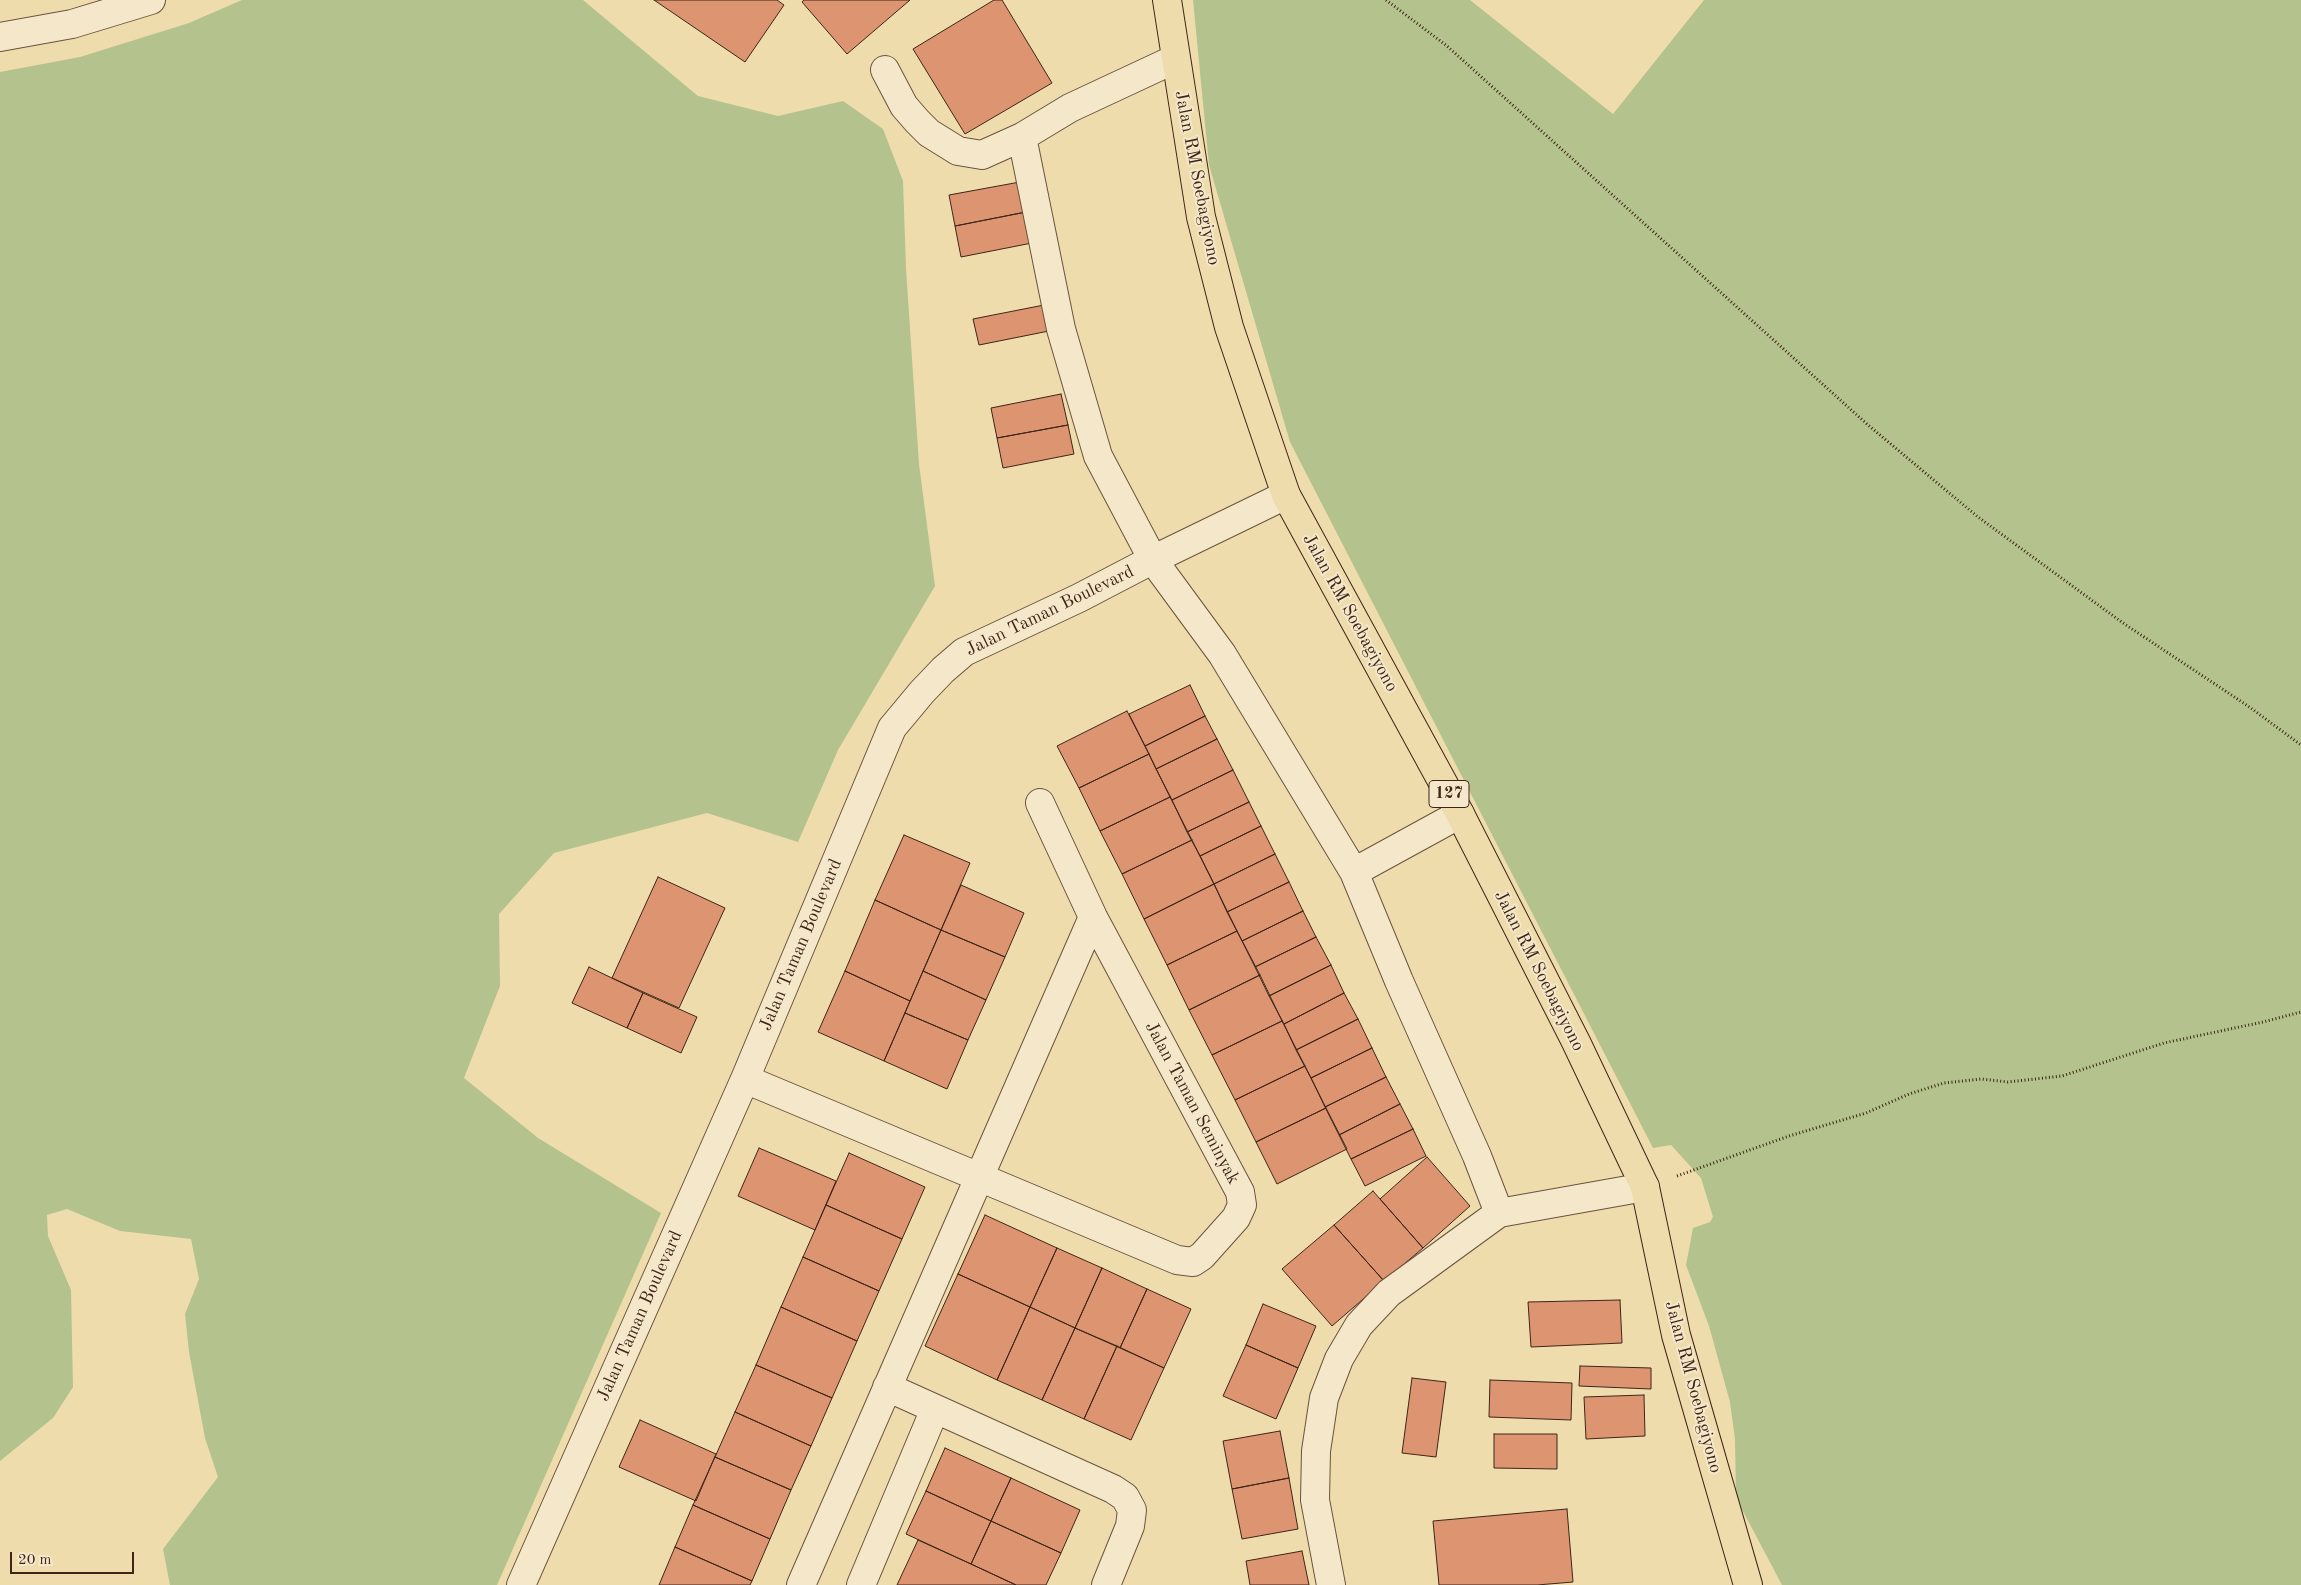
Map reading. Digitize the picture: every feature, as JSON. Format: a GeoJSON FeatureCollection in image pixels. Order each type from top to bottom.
{"type":"FeatureCollection","features":[{"type":"Feature","properties":{"kind":"main road","name":"Jalan RM Soebagiyono"},"geometry":{"type":"LineString","coordinates":[[1167,0],[1201,217],[1229,327],[1286,495],[1460,814],[1576,1042],[1645,1187],[1676,1335],[1748,1585]]}},
{"type":"Feature","properties":{"kind":"street"},"geometry":{"type":"LineString","coordinates":[[0,37],[72,24],[151,0]]}},
{"type":"Feature","properties":{"kind":"street"},"geometry":{"type":"LineString","coordinates":[[884,70],[904,106],[929,133],[958,151],[982,155],[1022,136],[1070,108],[1175,59]]}},
{"type":"Feature","properties":{"kind":"street"},"geometry":{"type":"LineString","coordinates":[[1022,136],[1061,329],[1098,456],[1153,560],[1222,654],[1354,872],[1399,981],[1478,1156],[1499,1213]]}},
{"type":"Feature","properties":{"kind":"street","name":"Jalan Taman Boulevard"},"geometry":{"type":"LineString","coordinates":[[521,1585],[744,1079],[892,728],[906,709],[943,670],[964,652],[1080,598],[1286,495]]}},
{"type":"Feature","properties":{"kind":"street","name":"Jalan Taman Seminyak"},"geometry":{"type":"LineString","coordinates":[[744,1079],[1177,1260],[1193,1262],[1217,1242],[1236,1218],[1242,1205],[1240,1192],[1093,917],[1040,803]]}},
{"type":"Feature","properties":{"kind":"street"},"geometry":{"type":"LineString","coordinates":[[1354,872],[1460,814]]}},
{"type":"Feature","properties":{"kind":"street"},"geometry":{"type":"LineString","coordinates":[[801,1585],[1093,917]]}},
{"type":"Feature","properties":{"kind":"street"},"geometry":{"type":"LineString","coordinates":[[1331,1585],[1315,1500],[1316,1451],[1324,1398],[1339,1359],[1360,1325],[1389,1293],[1499,1213],[1645,1187]]}},
{"type":"Feature","properties":{"kind":"street"},"geometry":{"type":"LineString","coordinates":[[887,1387],[1113,1489],[1125,1497],[1132,1510],[1130,1526],[1106,1585]]}},
{"type":"Feature","properties":{"kind":"street"},"geometry":{"type":"LineString","coordinates":[[861,1585],[936,1409]]}},
{"type":"Feature","properties":{"kind":"path"},"geometry":{"type":"LineString","coordinates":[[1386,0],[1447,46],[1868,425],[1978,517],[2123,623],[2248,706],[2301,745]]}},
{"type":"Feature","properties":{"kind":"path"},"geometry":{"type":"LineString","coordinates":[[1645,1187],[1789,1136],[1866,1113],[1909,1094],[1944,1083],[1982,1079],[2008,1082],[2062,1076],[2164,1043],[2301,1012]]}},
{"type":"Feature","properties":{"kind":"green space"},"geometry":{"type":"Polygon","coordinates":[[[242,0],[583,0],[698,96],[778,116],[843,101],[883,129],[903,181],[906,268],[919,464],[935,586],[838,750],[798,842],[707,813],[554,853],[499,914],[500,986],[464,1078],[538,1138],[661,1213],[497,1585],[170,1585],[163,1549],[218,1477],[205,1438],[189,1352],[185,1314],[199,1279],[191,1239],[120,1231],[67,1209],[47,1215],[48,1236],[71,1290],[73,1387],[53,1418],[0,1461],[0,72],[80,57],[189,23],[242,0]]]}},
{"type":"Feature","properties":{"kind":"green space"},"geometry":{"type":"Polygon","coordinates":[[[1193,0],[1470,0],[1613,114],[1704,0],[2301,0],[2301,1585],[1782,1585],[1736,1498],[1735,1439],[1730,1402],[1709,1326],[1686,1265],[1693,1228],[1710,1222],[1713,1217],[1701,1178],[1671,1145],[1653,1148],[1290,442],[1209,165],[1193,0]]]}},
{"type":"Feature","properties":{"kind":"building"},"geometry":{"type":"Polygon","coordinates":[[[654,0],[777,0],[784,5],[745,62],[654,0]]]}},
{"type":"Feature","properties":{"kind":"building"},"geometry":{"type":"Polygon","coordinates":[[[804,0],[910,0],[847,54],[802,2],[804,0]]]}},
{"type":"Feature","properties":{"kind":"building"},"geometry":{"type":"Polygon","coordinates":[[[994,0],[1002,0],[1052,83],[965,134],[913,49],[994,0]]]}},
{"type":"Feature","properties":{"kind":"building"},"geometry":{"type":"Polygon","coordinates":[[[1020,182],[1026,212],[955,226],[949,195],[1020,182]]]}},
{"type":"Feature","properties":{"kind":"building"},"geometry":{"type":"Polygon","coordinates":[[[1026,212],[1032,243],[961,257],[955,226],[1026,212]]]}},
{"type":"Feature","properties":{"kind":"building"},"geometry":{"type":"Polygon","coordinates":[[[1044,305],[1049,331],[979,345],[973,319],[1044,305]]]}},
{"type":"Feature","properties":{"kind":"building"},"geometry":{"type":"Polygon","coordinates":[[[1061,394],[1068,425],[997,438],[991,408],[1061,394]]]}},
{"type":"Feature","properties":{"kind":"building"},"geometry":{"type":"Polygon","coordinates":[[[1068,425],[1074,454],[1003,468],[997,438],[1068,425]]]}},
{"type":"Feature","properties":{"kind":"building"},"geometry":{"type":"Polygon","coordinates":[[[1190,685],[1205,716],[1145,746],[1129,714],[1190,685]]]}},
{"type":"Feature","properties":{"kind":"building"},"geometry":{"type":"Polygon","coordinates":[[[1127,711],[1149,754],[1079,788],[1057,746],[1127,711]]]}},
{"type":"Feature","properties":{"kind":"building"},"geometry":{"type":"Polygon","coordinates":[[[1205,716],[1217,739],[1156,769],[1145,746],[1205,716]]]}},
{"type":"Feature","properties":{"kind":"building"},"geometry":{"type":"Polygon","coordinates":[[[1217,739],[1233,770],[1172,800],[1156,769],[1217,739]]]}},
{"type":"Feature","properties":{"kind":"building"},"geometry":{"type":"Polygon","coordinates":[[[1149,754],[1170,797],[1100,831],[1079,788],[1149,754]]]}},
{"type":"Feature","properties":{"kind":"building"},"geometry":{"type":"Polygon","coordinates":[[[1233,770],[1249,802],[1187,832],[1172,800],[1233,770]]]}},
{"type":"Feature","properties":{"kind":"building"},"geometry":{"type":"Polygon","coordinates":[[[1170,797],[1192,840],[1122,874],[1100,831],[1170,797]]]}},
{"type":"Feature","properties":{"kind":"building"},"geometry":{"type":"Polygon","coordinates":[[[1249,802],[1261,826],[1200,856],[1187,832],[1249,802]]]}},
{"type":"Feature","properties":{"kind":"building"},"geometry":{"type":"Polygon","coordinates":[[[1261,826],[1275,854],[1214,884],[1200,856],[1261,826]]]}},
{"type":"Feature","properties":{"kind":"building"},"geometry":{"type":"Polygon","coordinates":[[[904,835],[970,863],[941,930],[875,900],[904,835]]]}},
{"type":"Feature","properties":{"kind":"building"},"geometry":{"type":"Polygon","coordinates":[[[1192,840],[1214,884],[1144,919],[1122,874],[1192,840]]]}},
{"type":"Feature","properties":{"kind":"building"},"geometry":{"type":"Polygon","coordinates":[[[1275,854],[1289,882],[1227,912],[1214,884],[1275,854]]]}},
{"type":"Feature","properties":{"kind":"building"},"geometry":{"type":"Polygon","coordinates":[[[658,877],[725,908],[679,1008],[612,978],[658,877]]]}},
{"type":"Feature","properties":{"kind":"building"},"geometry":{"type":"Polygon","coordinates":[[[1289,882],[1303,911],[1242,941],[1227,912],[1289,882]]]}},
{"type":"Feature","properties":{"kind":"building"},"geometry":{"type":"Polygon","coordinates":[[[1214,884],[1237,931],[1167,965],[1144,919],[1214,884]]]}},
{"type":"Feature","properties":{"kind":"building"},"geometry":{"type":"Polygon","coordinates":[[[961,885],[1024,913],[1005,957],[941,930],[961,885]]]}},
{"type":"Feature","properties":{"kind":"building"},"geometry":{"type":"Polygon","coordinates":[[[875,900],[941,930],[910,1001],[845,971],[875,900]]]}},
{"type":"Feature","properties":{"kind":"building"},"geometry":{"type":"Polygon","coordinates":[[[1303,911],[1316,937],[1255,967],[1242,941],[1303,911]]]}},
{"type":"Feature","properties":{"kind":"building"},"geometry":{"type":"Polygon","coordinates":[[[941,930],[1005,957],[986,1000],[923,971],[941,930]]]}},
{"type":"Feature","properties":{"kind":"building"},"geometry":{"type":"Polygon","coordinates":[[[1237,931],[1260,975],[1189,1010],[1167,965],[1237,931]]]}},
{"type":"Feature","properties":{"kind":"building"},"geometry":{"type":"Polygon","coordinates":[[[1316,937],[1331,965],[1269,996],[1255,967],[1316,937]]]}},
{"type":"Feature","properties":{"kind":"building"},"geometry":{"type":"Polygon","coordinates":[[[1331,965],[1344,993],[1284,1024],[1269,996],[1331,965]]]}},
{"type":"Feature","properties":{"kind":"building"},"geometry":{"type":"Polygon","coordinates":[[[589,967],[643,993],[627,1028],[572,1003],[589,967]]]}},
{"type":"Feature","properties":{"kind":"building"},"geometry":{"type":"Polygon","coordinates":[[[845,971],[910,1001],[884,1061],[818,1032],[845,971]]]}},
{"type":"Feature","properties":{"kind":"building"},"geometry":{"type":"Polygon","coordinates":[[[923,971],[986,1000],[968,1040],[905,1013],[923,971]]]}},
{"type":"Feature","properties":{"kind":"building"},"geometry":{"type":"Polygon","coordinates":[[[1260,975],[1282,1021],[1212,1055],[1189,1010],[1260,975]]]}},
{"type":"Feature","properties":{"kind":"building"},"geometry":{"type":"Polygon","coordinates":[[[643,993],[697,1017],[681,1053],[627,1028],[643,993]]]}},
{"type":"Feature","properties":{"kind":"building"},"geometry":{"type":"Polygon","coordinates":[[[1344,993],[1358,1019],[1296,1050],[1284,1024],[1344,993]]]}},
{"type":"Feature","properties":{"kind":"building"},"geometry":{"type":"Polygon","coordinates":[[[905,1013],[968,1040],[947,1089],[884,1061],[905,1013]]]}},
{"type":"Feature","properties":{"kind":"building"},"geometry":{"type":"Polygon","coordinates":[[[1358,1019],[1372,1048],[1311,1078],[1296,1050],[1358,1019]]]}},
{"type":"Feature","properties":{"kind":"building"},"geometry":{"type":"Polygon","coordinates":[[[1282,1021],[1305,1066],[1235,1100],[1212,1055],[1282,1021]]]}},
{"type":"Feature","properties":{"kind":"building"},"geometry":{"type":"Polygon","coordinates":[[[1372,1048],[1386,1077],[1325,1107],[1311,1078],[1372,1048]]]}},
{"type":"Feature","properties":{"kind":"building"},"geometry":{"type":"Polygon","coordinates":[[[1305,1066],[1326,1108],[1256,1142],[1235,1100],[1305,1066]]]}},
{"type":"Feature","properties":{"kind":"building"},"geometry":{"type":"Polygon","coordinates":[[[1386,1077],[1400,1104],[1339,1135],[1325,1107],[1386,1077]]]}},
{"type":"Feature","properties":{"kind":"building"},"geometry":{"type":"Polygon","coordinates":[[[1400,1104],[1413,1129],[1351,1159],[1339,1135],[1400,1104]]]}},
{"type":"Feature","properties":{"kind":"building"},"geometry":{"type":"Polygon","coordinates":[[[1326,1108],[1347,1149],[1277,1184],[1256,1142],[1326,1108]]]}},
{"type":"Feature","properties":{"kind":"building"},"geometry":{"type":"Polygon","coordinates":[[[1413,1129],[1426,1156],[1365,1186],[1351,1159],[1413,1129]]]}},
{"type":"Feature","properties":{"kind":"building"},"geometry":{"type":"Polygon","coordinates":[[[759,1148],[836,1181],[815,1230],[738,1196],[759,1148]]]}},
{"type":"Feature","properties":{"kind":"building"},"geometry":{"type":"Polygon","coordinates":[[[849,1153],[925,1187],[902,1239],[826,1205],[849,1153]]]}},
{"type":"Feature","properties":{"kind":"building"},"geometry":{"type":"Polygon","coordinates":[[[1427,1157],[1470,1206],[1423,1248],[1380,1199],[1427,1157]]]}},
{"type":"Feature","properties":{"kind":"building"},"geometry":{"type":"Polygon","coordinates":[[[1373,1191],[1423,1248],[1384,1281],[1334,1225],[1373,1191]]]}},
{"type":"Feature","properties":{"kind":"building"},"geometry":{"type":"Polygon","coordinates":[[[826,1205],[902,1239],[879,1291],[803,1257],[826,1205]]]}},
{"type":"Feature","properties":{"kind":"building"},"geometry":{"type":"Polygon","coordinates":[[[985,1215],[1057,1248],[1030,1307],[958,1274],[985,1215]]]}},
{"type":"Feature","properties":{"kind":"building"},"geometry":{"type":"Polygon","coordinates":[[[1334,1225],[1384,1281],[1332,1326],[1282,1269],[1334,1225]]]}},
{"type":"Feature","properties":{"kind":"building"},"geometry":{"type":"Polygon","coordinates":[[[1057,1248],[1102,1268],[1075,1328],[1030,1307],[1057,1248]]]}},
{"type":"Feature","properties":{"kind":"building"},"geometry":{"type":"Polygon","coordinates":[[[803,1257],[879,1291],[857,1341],[781,1307],[803,1257]]]}},
{"type":"Feature","properties":{"kind":"building"},"geometry":{"type":"Polygon","coordinates":[[[1102,1268],[1147,1289],[1120,1348],[1075,1328],[1102,1268]]]}},
{"type":"Feature","properties":{"kind":"building"},"geometry":{"type":"Polygon","coordinates":[[[958,1274],[1030,1307],[997,1380],[925,1346],[958,1274]]]}},
{"type":"Feature","properties":{"kind":"building"},"geometry":{"type":"Polygon","coordinates":[[[1147,1289],[1191,1309],[1164,1368],[1120,1348],[1147,1289]]]}},
{"type":"Feature","properties":{"kind":"building"},"geometry":{"type":"Polygon","coordinates":[[[1620,1300],[1622,1343],[1531,1347],[1528,1302],[1620,1300]]]}},
{"type":"Feature","properties":{"kind":"building"},"geometry":{"type":"Polygon","coordinates":[[[1263,1304],[1316,1326],[1298,1368],[1246,1345],[1263,1304]]]}},
{"type":"Feature","properties":{"kind":"building"},"geometry":{"type":"Polygon","coordinates":[[[781,1307],[857,1341],[832,1398],[756,1365],[781,1307]]]}},
{"type":"Feature","properties":{"kind":"building"},"geometry":{"type":"Polygon","coordinates":[[[1030,1307],[1075,1328],[1042,1400],[997,1380],[1030,1307]]]}},
{"type":"Feature","properties":{"kind":"building"},"geometry":{"type":"Polygon","coordinates":[[[1075,1328],[1117,1346],[1084,1419],[1042,1400],[1075,1328]]]}},
{"type":"Feature","properties":{"kind":"building"},"geometry":{"type":"Polygon","coordinates":[[[1246,1345],[1298,1368],[1276,1419],[1223,1396],[1246,1345]]]}},
{"type":"Feature","properties":{"kind":"building"},"geometry":{"type":"Polygon","coordinates":[[[1117,1346],[1164,1368],[1131,1440],[1084,1419],[1117,1346]]]}},
{"type":"Feature","properties":{"kind":"building"},"geometry":{"type":"Polygon","coordinates":[[[756,1365],[832,1398],[811,1446],[735,1412],[756,1365]]]}},
{"type":"Feature","properties":{"kind":"building"},"geometry":{"type":"Polygon","coordinates":[[[1580,1366],[1651,1368],[1651,1389],[1579,1386],[1580,1366]]]}},
{"type":"Feature","properties":{"kind":"building"},"geometry":{"type":"Polygon","coordinates":[[[1412,1378],[1446,1382],[1436,1457],[1402,1453],[1412,1378]]]}},
{"type":"Feature","properties":{"kind":"building"},"geometry":{"type":"Polygon","coordinates":[[[1490,1380],[1572,1383],[1571,1420],[1489,1417],[1490,1380]]]}},
{"type":"Feature","properties":{"kind":"building"},"geometry":{"type":"Polygon","coordinates":[[[1644,1395],[1645,1436],[1586,1439],[1584,1397],[1644,1395]]]}},
{"type":"Feature","properties":{"kind":"building"},"geometry":{"type":"Polygon","coordinates":[[[735,1412],[811,1446],[791,1490],[715,1457],[735,1412]]]}},
{"type":"Feature","properties":{"kind":"building"},"geometry":{"type":"Polygon","coordinates":[[[640,1420],[716,1454],[696,1501],[619,1467],[640,1420]]]}},
{"type":"Feature","properties":{"kind":"building"},"geometry":{"type":"Polygon","coordinates":[[[1280,1431],[1289,1478],[1232,1489],[1223,1441],[1280,1431]]]}},
{"type":"Feature","properties":{"kind":"building"},"geometry":{"type":"Polygon","coordinates":[[[1494,1434],[1557,1434],[1557,1469],[1494,1468],[1494,1434]]]}},
{"type":"Feature","properties":{"kind":"building"},"geometry":{"type":"Polygon","coordinates":[[[945,1448],[1011,1478],[991,1521],[926,1491],[945,1448]]]}},
{"type":"Feature","properties":{"kind":"building"},"geometry":{"type":"Polygon","coordinates":[[[715,1457],[791,1490],[770,1539],[693,1505],[715,1457]]]}},
{"type":"Feature","properties":{"kind":"building"},"geometry":{"type":"Polygon","coordinates":[[[1011,1478],[1080,1510],[1061,1553],[991,1521],[1011,1478]]]}},
{"type":"Feature","properties":{"kind":"building"},"geometry":{"type":"Polygon","coordinates":[[[1289,1478],[1298,1529],[1242,1539],[1232,1489],[1289,1478]]]}},
{"type":"Feature","properties":{"kind":"building"},"geometry":{"type":"Polygon","coordinates":[[[926,1491],[991,1521],[971,1564],[906,1534],[926,1491]]]}},
{"type":"Feature","properties":{"kind":"building"},"geometry":{"type":"Polygon","coordinates":[[[693,1505],[770,1539],[752,1581],[675,1547],[693,1505]]]}},
{"type":"Feature","properties":{"kind":"building"},"geometry":{"type":"Polygon","coordinates":[[[1567,1509],[1573,1582],[1537,1585],[1439,1585],[1433,1521],[1567,1509]]]}},
{"type":"Feature","properties":{"kind":"building"},"geometry":{"type":"Polygon","coordinates":[[[991,1521],[1061,1553],[1046,1585],[1016,1585],[971,1564],[991,1521]]]}},
{"type":"Feature","properties":{"kind":"building"},"geometry":{"type":"Polygon","coordinates":[[[918,1540],[971,1564],[1016,1585],[897,1585],[918,1540]]]}},
{"type":"Feature","properties":{"kind":"building"},"geometry":{"type":"Polygon","coordinates":[[[675,1547],[752,1581],[750,1585],[659,1585],[675,1547]]]}},
{"type":"Feature","properties":{"kind":"building"},"geometry":{"type":"Polygon","coordinates":[[[1302,1551],[1309,1585],[1250,1585],[1246,1561],[1302,1551]]]}}]}
